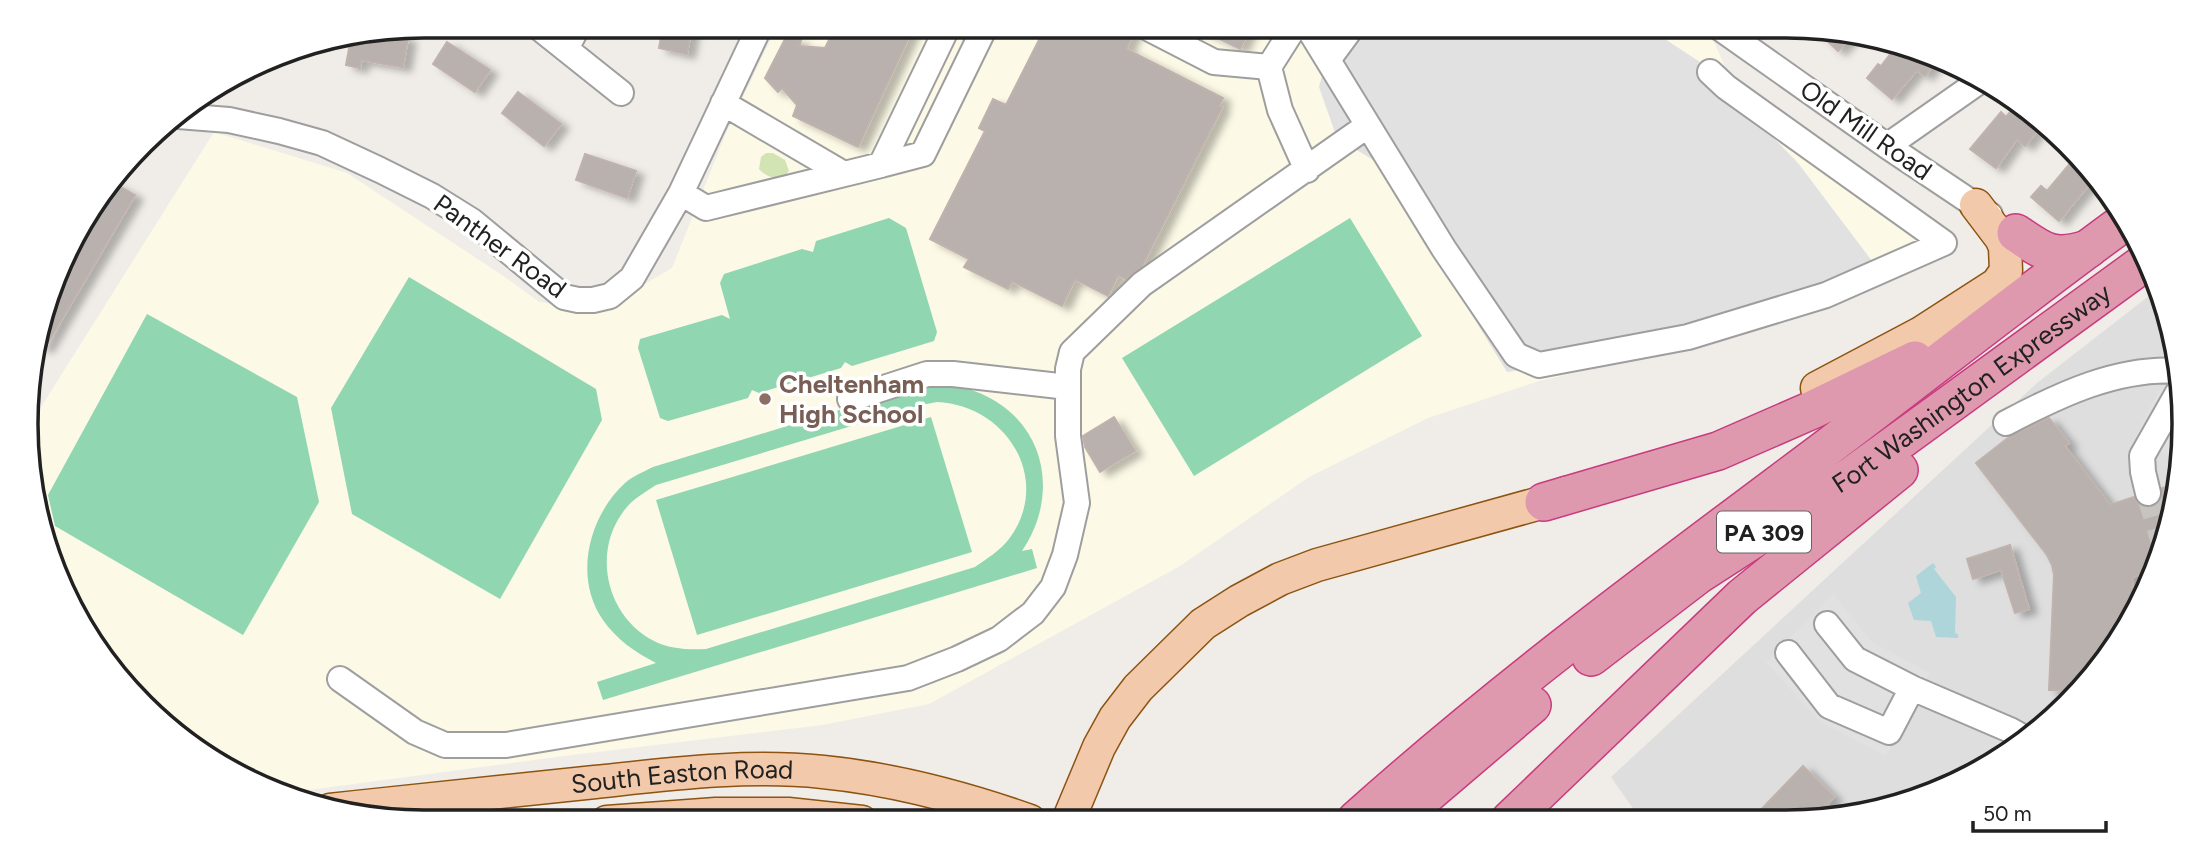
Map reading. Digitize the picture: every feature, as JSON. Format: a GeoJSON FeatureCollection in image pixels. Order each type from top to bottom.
{"type":"FeatureCollection","features":[{"type":"Feature","properties":{"kind":"highway","name":"PA 309"},"geometry":{"type":"LineString","coordinates":[[2042,283],[2118,227]]}},
{"type":"Feature","properties":{"kind":"highway"},"geometry":{"type":"LineString","coordinates":[[2016,233],[2053,255],[2073,254],[2088,249]]}},
{"type":"Feature","properties":{"kind":"highway"},"geometry":{"type":"LineString","coordinates":[[1520,810],[1742,597],[2140,269]]}},
{"type":"Feature","properties":{"kind":"highway","name":"Fort Washington Expressway"},"geometry":{"type":"LineString","coordinates":[[1410,810],[1559,681],[1698,575],[1854,474],[2140,269]]}},
{"type":"Feature","properties":{"kind":"highway"},"geometry":{"type":"LineString","coordinates":[[1544,502],[1676,465],[1760,434],[1925,354],[2042,283]]}},
{"type":"Feature","properties":{"kind":"highway","name":"Fort Washington Expressway"},"geometry":{"type":"LineString","coordinates":[[1368,810],[1630,594],[2042,283]]}},
{"type":"Feature","properties":{"kind":"main road"},"geometry":{"type":"LineString","coordinates":[[1073,810],[1099,747],[1115,718],[1138,688],[1203,624],[1280,579],[1317,565],[1544,502],[1729,430],[1832,381],[1922,333],[1991,289],[2006,271],[2007,254],[2001,238],[1976,205]]}},
{"type":"Feature","properties":{"kind":"main road","name":"South Easton Road"},"geometry":{"type":"LineString","coordinates":[[370,806],[695,772],[762,769],[821,771],[874,778],[929,789],[999,810]]}},
{"type":"Feature","properties":{"kind":"street"},"geometry":{"type":"LineString","coordinates":[[553,39],[621,93]]}},
{"type":"Feature","properties":{"kind":"street"},"geometry":{"type":"LineString","coordinates":[[566,49],[571,39]]}},
{"type":"Feature","properties":{"kind":"street","name":"Panther Road"},"geometry":{"type":"LineString","coordinates":[[191,117],[229,120],[322,143],[432,196],[471,221],[564,296],[593,300],[610,296],[632,278],[681,193],[754,39]]}},
{"type":"Feature","properties":{"kind":"street"},"geometry":{"type":"LineString","coordinates":[[881,164],[942,39]]}},
{"type":"Feature","properties":{"kind":"street"},"geometry":{"type":"LineString","coordinates":[[681,193],[706,208],[923,154],[980,39]]}},
{"type":"Feature","properties":{"kind":"street"},"geometry":{"type":"LineString","coordinates":[[1170,39],[1214,62],[1269,67]]}},
{"type":"Feature","properties":{"kind":"street"},"geometry":{"type":"LineString","coordinates":[[1287,39],[1269,67],[1280,110],[1307,170]]}},
{"type":"Feature","properties":{"kind":"street"},"geometry":{"type":"LineString","coordinates":[[1315,39],[1444,249],[1516,355],[1539,365],[1688,337],[1826,295],[1944,243],[1726,87],[1710,72]]}},
{"type":"Feature","properties":{"kind":"street"},"geometry":{"type":"LineString","coordinates":[[1328,60],[1343,39]]}},
{"type":"Feature","properties":{"kind":"street","name":"Old Mill Road"},"geometry":{"type":"LineString","coordinates":[[1735,39],[2016,233]]}},
{"type":"Feature","properties":{"kind":"street"},"geometry":{"type":"LineString","coordinates":[[1887,146],[1973,86]]}},
{"type":"Feature","properties":{"kind":"street"},"geometry":{"type":"LineString","coordinates":[[723,103],[844,174]]}},
{"type":"Feature","properties":{"kind":"street"},"geometry":{"type":"LineString","coordinates":[[340,679],[415,732],[446,745],[506,745],[908,678],[999,639],[1033,613],[1053,587],[1065,555],[1077,503],[1068,436],[1068,369],[1072,352],[1142,284],[1367,126]]}},
{"type":"Feature","properties":{"kind":"street"},"geometry":{"type":"LineString","coordinates":[[2006,423],[2088,385],[2159,369],[2168,370]]}},
{"type":"Feature","properties":{"kind":"street"},"geometry":{"type":"LineString","coordinates":[[850,399],[927,374],[953,374],[1068,387]]}},
{"type":"Feature","properties":{"kind":"street"},"geometry":{"type":"LineString","coordinates":[[2148,493],[2142,456],[2172,403]]}},
{"type":"Feature","properties":{"kind":"street"},"geometry":{"type":"LineString","coordinates":[[1827,624],[1855,659],[1912,688],[2017,734]]}},
{"type":"Feature","properties":{"kind":"street"},"geometry":{"type":"LineString","coordinates":[[1788,653],[1829,706],[1889,732],[1912,688]]}},
{"type":"Feature","properties":{"kind":"shaded area","name":"Cheltenham High School"},"geometry":{"type":"Polygon","coordinates":[[[771,39],[1713,39],[1733,85],[1800,157],[1937,250],[1811,314],[1685,348],[1539,381],[1428,418],[1309,477],[1180,566],[929,704],[822,725],[303,791],[231,759],[170,715],[134,679],[90,618],[59,549],[42,475],[39,411],[214,132],[347,173],[539,302],[599,311],[672,268],[726,133],[771,39]]]}},
{"type":"Feature","properties":{"kind":"shaded area"},"geometry":{"type":"Polygon","coordinates":[[[1336,39],[1665,39],[1700,62],[1798,163],[1878,269],[1586,361],[1507,372],[1378,163],[1337,138],[1319,87],[1330,46],[1336,39]]]}},
{"type":"Feature","properties":{"kind":"shaded area"},"geometry":{"type":"Polygon","coordinates":[[[2150,295],[2165,349],[2172,399],[2172,450],[2165,500],[2152,549],[2133,595],[2107,639],[2077,679],[2041,715],[2001,745],[1957,771],[1911,790],[1862,803],[1812,810],[1634,810],[1611,777],[2037,383],[2150,295]]]}},
{"type":"Feature","properties":{"kind":"shaded area"},"geometry":{"type":"Polygon","coordinates":[[[2169,376],[2172,399],[2171,456],[2133,442],[2169,376]]]}},
{"type":"Feature","properties":{"kind":"shaded area"},"geometry":{"type":"Polygon","coordinates":[[[1833,594],[1872,642],[1930,673],[1886,756],[1820,722],[1766,662],[1833,594]]]}},
{"type":"Feature","properties":{"kind":"green space"},"geometry":{"type":"Polygon","coordinates":[[[766,153],[773,153],[785,160],[789,171],[784,177],[770,177],[759,169],[761,157],[766,153]]]}},
{"type":"Feature","properties":{"kind":"green space"},"geometry":{"type":"Polygon","coordinates":[[[889,218],[906,228],[937,332],[934,341],[852,366],[845,362],[841,368],[759,393],[752,390],[748,398],[668,421],[660,418],[638,348],[640,339],[722,315],[730,319],[720,283],[724,274],[802,249],[813,252],[816,241],[889,218]]]}},
{"type":"Feature","properties":{"kind":"green space"},"geometry":{"type":"Polygon","coordinates":[[[1350,218],[1422,336],[1194,476],[1122,358],[1350,218]]]}},
{"type":"Feature","properties":{"kind":"green space"},"geometry":{"type":"Polygon","coordinates":[[[409,277],[596,389],[602,420],[500,599],[352,514],[331,408],[409,277]]]}},
{"type":"Feature","properties":{"kind":"green space"},"geometry":{"type":"Polygon","coordinates":[[[147,314],[297,397],[319,502],[243,635],[55,526],[48,495],[147,314]]]}},
{"type":"Feature","properties":{"kind":"green space"},"geometry":{"type":"Polygon","coordinates":[[[937,385],[974,391],[998,403],[1017,418],[1030,437],[1039,458],[1043,481],[1041,505],[1034,528],[1022,551],[1032,549],[1037,568],[603,700],[597,682],[656,663],[614,634],[594,603],[589,585],[587,566],[594,530],[602,512],[625,483],[653,467],[915,387],[937,385]],[[937,402],[921,405],[656,485],[630,504],[614,529],[608,546],[607,565],[615,601],[625,617],[654,641],[679,648],[706,649],[975,567],[1009,539],[1021,516],[1026,493],[1024,471],[1016,450],[1002,431],[984,416],[962,406],[937,402]]]}},
{"type":"Feature","properties":{"kind":"green space"},"geometry":{"type":"Polygon","coordinates":[[[931,417],[972,552],[697,635],[656,500],[931,417]]]}},
{"type":"Feature","properties":{"kind":"water"},"geometry":{"type":"Polygon","coordinates":[[[1933,563],[1936,567],[1934,569],[1956,597],[1955,633],[1958,638],[1936,637],[1931,621],[1914,620],[1908,603],[1921,593],[1916,576],[1933,563]]]}},
{"type":"Feature","properties":{"kind":"building"},"geometry":{"type":"Polygon","coordinates":[[[408,39],[403,67],[361,60],[360,68],[346,65],[350,46],[408,39]]]}},
{"type":"Feature","properties":{"kind":"building"},"geometry":{"type":"Polygon","coordinates":[[[661,39],[690,39],[687,54],[659,48],[661,39]]]}},
{"type":"Feature","properties":{"kind":"building"},"geometry":{"type":"Polygon","coordinates":[[[785,39],[801,40],[800,46],[825,48],[830,39],[908,39],[858,147],[793,116],[797,105],[782,88],[778,92],[765,78],[785,39]]]}},
{"type":"Feature","properties":{"kind":"building"},"geometry":{"type":"Polygon","coordinates":[[[1039,39],[1131,39],[1126,49],[1223,98],[1219,106],[1222,107],[1142,266],[1126,279],[1118,275],[1108,296],[1075,279],[1062,306],[1012,281],[1008,289],[964,267],[969,259],[930,239],[985,131],[979,128],[993,99],[1006,105],[1039,39]]]}},
{"type":"Feature","properties":{"kind":"building"},"geometry":{"type":"Polygon","coordinates":[[[1220,39],[1245,39],[1240,49],[1220,39]]]}},
{"type":"Feature","properties":{"kind":"building"},"geometry":{"type":"Polygon","coordinates":[[[1827,41],[1845,43],[1838,51],[1827,41]]]}},
{"type":"Feature","properties":{"kind":"building"},"geometry":{"type":"Polygon","coordinates":[[[447,42],[490,70],[475,92],[433,64],[447,42]]]}},
{"type":"Feature","properties":{"kind":"building"},"geometry":{"type":"Polygon","coordinates":[[[1891,53],[1931,67],[1925,76],[1917,70],[1892,99],[1867,78],[1878,64],[1881,66],[1891,53]]]}},
{"type":"Feature","properties":{"kind":"building"},"geometry":{"type":"Polygon","coordinates":[[[518,92],[561,124],[544,146],[502,113],[518,92]]]}},
{"type":"Feature","properties":{"kind":"building"},"geometry":{"type":"Polygon","coordinates":[[[2011,111],[2037,131],[2025,146],[2017,139],[1996,168],[1970,149],[2001,112],[2006,117],[2011,111]]]}},
{"type":"Feature","properties":{"kind":"building"},"geometry":{"type":"Polygon","coordinates":[[[585,154],[636,171],[627,198],[576,180],[585,154]]]}},
{"type":"Feature","properties":{"kind":"building"},"geometry":{"type":"Polygon","coordinates":[[[2070,163],[2089,185],[2059,221],[2031,197],[2041,186],[2047,191],[2070,163]]]}},
{"type":"Feature","properties":{"kind":"building"},"geometry":{"type":"Polygon","coordinates":[[[121,187],[135,195],[47,344],[59,300],[90,232],[121,187]]]}},
{"type":"Feature","properties":{"kind":"building"},"geometry":{"type":"Polygon","coordinates":[[[1114,417],[1135,451],[1100,472],[1085,447],[1083,436],[1114,417]]]}},
{"type":"Feature","properties":{"kind":"building"},"geometry":{"type":"Polygon","coordinates":[[[2049,418],[2069,443],[2065,446],[2110,505],[2134,497],[2143,507],[2152,507],[2162,498],[2162,488],[2167,487],[2152,549],[2142,574],[2133,577],[2132,597],[2093,659],[2065,691],[2049,690],[2054,575],[2052,565],[1976,463],[2009,437],[2049,418]]]}},
{"type":"Feature","properties":{"kind":"building"},"geometry":{"type":"Polygon","coordinates":[[[2010,545],[2029,609],[2015,613],[2001,570],[1973,579],[1967,559],[2010,545]]]}},
{"type":"Feature","properties":{"kind":"building"},"geometry":{"type":"Polygon","coordinates":[[[1803,766],[1834,797],[1827,804],[1831,808],[1761,810],[1803,766]]]}},
{"type":"Feature","properties":{"kind":"tunnel"},"geometry":{"type":"LineString","coordinates":[[2148,493],[2158,527]]}},
{"type":"Feature","properties":{"kind":"place","name":"Cheltenham High School"},"geometry":{"type":"Point","coordinates":[765,399]}}]}
